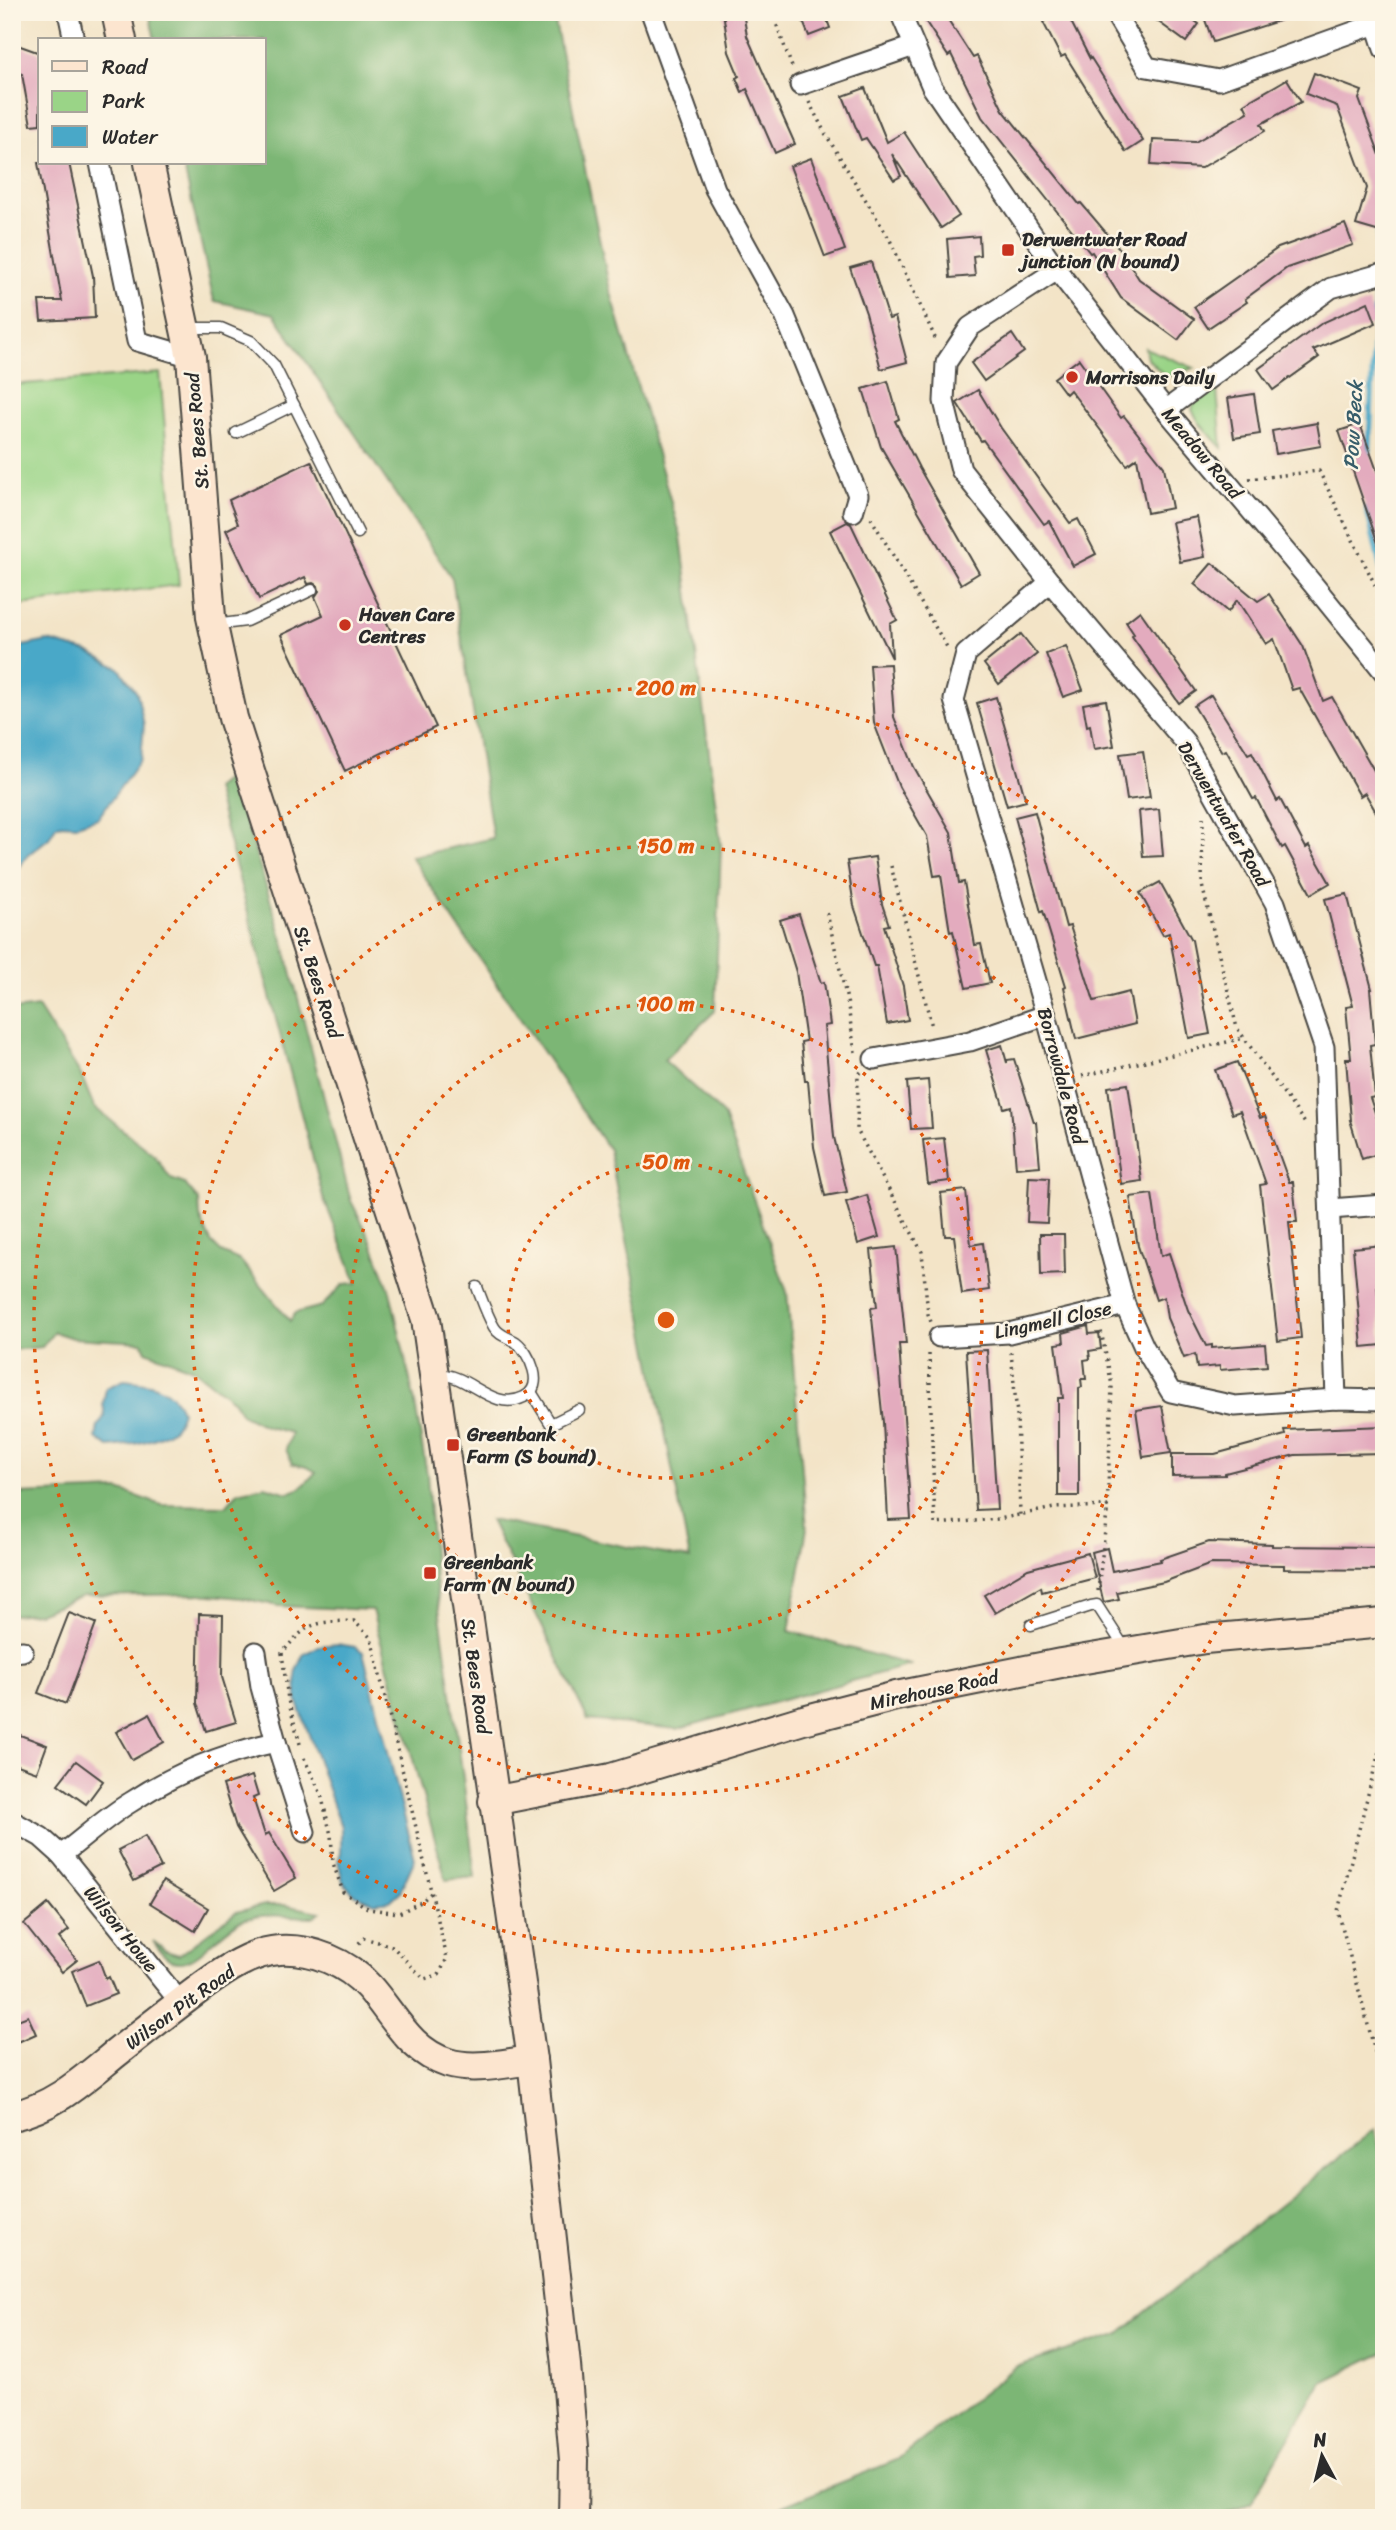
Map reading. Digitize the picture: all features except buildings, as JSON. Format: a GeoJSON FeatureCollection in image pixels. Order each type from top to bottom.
{"type":"FeatureCollection","features":[{"type":"Feature","properties":{"kind":"main road"},"geometry":{"type":"LineString","coordinates":[[116,12],[122,38]]}},
{"type":"Feature","properties":{"kind":"main road","name":"St. Bees Road"},"geometry":{"type":"LineString","coordinates":[[149,164],[191,356],[213,625],[233,718],[426,1319],[532,2060],[567,2378],[574,2460],[573,2518]]}},
{"type":"Feature","properties":{"kind":"main road","name":"Mirehouse Road"},"geometry":{"type":"LineString","coordinates":[[493,1801],[611,1778],[803,1720],[895,1696],[1126,1651],[1271,1632],[1384,1623]]}},
{"type":"Feature","properties":{"kind":"main road","name":"Wilson Pit Road"},"geometry":{"type":"LineString","coordinates":[[12,2116],[35,2111],[69,2092],[180,2002],[223,1971],[240,1962],[279,1950],[312,1953],[340,1963],[368,1986],[408,2038],[427,2054],[448,2063],[469,2067],[532,2060]]}},
{"type":"Feature","properties":{"kind":"street"},"geometry":{"type":"LineString","coordinates":[[68,12],[74,38]]}},
{"type":"Feature","properties":{"kind":"street"},"geometry":{"type":"LineString","coordinates":[[651,12],[715,189],[785,316],[855,503]]}},
{"type":"Feature","properties":{"kind":"street","name":"Meadow Road"},"geometry":{"type":"LineString","coordinates":[[900,12],[932,86],[1057,270],[1166,410],[1382,669]]}},
{"type":"Feature","properties":{"kind":"street"},"geometry":{"type":"LineString","coordinates":[[1114,12],[1147,67],[1219,80],[1380,23],[1384,49]]}},
{"type":"Feature","properties":{"kind":"street"},"geometry":{"type":"LineString","coordinates":[[800,85],[914,46]]}},
{"type":"Feature","properties":{"kind":"street"},"geometry":{"type":"LineString","coordinates":[[100,164],[137,341],[191,356]]}},
{"type":"Feature","properties":{"kind":"street"},"geometry":{"type":"LineString","coordinates":[[946,363],[970,327],[1057,270]]}},
{"type":"Feature","properties":{"kind":"street"},"geometry":{"type":"LineString","coordinates":[[1166,410],[1331,288],[1384,274]]}},
{"type":"Feature","properties":{"kind":"street","name":"Derwentwater Road"},"geometry":{"type":"LineString","coordinates":[[946,363],[944,401],[961,470],[1050,582],[1185,742],[1275,903],[1324,1047],[1336,1399]]}},
{"type":"Feature","properties":{"kind":"street"},"geometry":{"type":"LineString","coordinates":[[965,658],[966,654],[1050,582]]}},
{"type":"Feature","properties":{"kind":"street","name":"Borrowdale Road"},"geometry":{"type":"LineString","coordinates":[[965,658],[954,700],[1046,1015],[1125,1305],[1144,1347],[1171,1392],[1235,1406],[1336,1399],[1384,1400]]}},
{"type":"Feature","properties":{"kind":"street"},"geometry":{"type":"LineString","coordinates":[[874,1059],[970,1041],[1046,1015]]}},
{"type":"Feature","properties":{"kind":"street"},"geometry":{"type":"LineString","coordinates":[[1330,1209],[1384,1205]]}},
{"type":"Feature","properties":{"kind":"street","name":"Lingmell Close"},"geometry":{"type":"LineString","coordinates":[[939,1337],[1009,1333],[1125,1305]]}},
{"type":"Feature","properties":{"kind":"street"},"geometry":{"type":"LineString","coordinates":[[256,1652],[261,1686],[276,1742],[305,1832]]}},
{"type":"Feature","properties":{"kind":"street"},"geometry":{"type":"LineString","coordinates":[[61,1855],[129,1803],[190,1769],[248,1748],[276,1742]]}},
{"type":"Feature","properties":{"kind":"street","name":"Wilson Howe"},"geometry":{"type":"LineString","coordinates":[[12,1821],[41,1837],[61,1855],[180,2002]]}},
{"type":"Feature","properties":{"kind":"lane"},"geometry":{"type":"LineString","coordinates":[[185,328],[221,328],[251,341],[274,365],[358,533]]}},
{"type":"Feature","properties":{"kind":"lane"},"geometry":{"type":"LineString","coordinates":[[236,433],[294,405]]}},
{"type":"Feature","properties":{"kind":"lane"},"geometry":{"type":"LineString","coordinates":[[213,625],[246,621],[312,590]]}},
{"type":"Feature","properties":{"kind":"lane"},"geometry":{"type":"LineString","coordinates":[[434,1375],[453,1377],[502,1400],[524,1397],[531,1392],[535,1381],[530,1363],[518,1344],[501,1336],[495,1329],[477,1287]]}},
{"type":"Feature","properties":{"kind":"lane"},"geometry":{"type":"LineString","coordinates":[[531,1392],[551,1424],[579,1410]]}},
{"type":"Feature","properties":{"kind":"lane"},"geometry":{"type":"LineString","coordinates":[[1031,1625],[1091,1605],[1101,1608],[1126,1651]]}},
{"type":"Feature","properties":{"kind":"path"},"geometry":{"type":"LineString","coordinates":[[772,12],[800,85],[825,133],[890,240],[946,363]]}},
{"type":"Feature","properties":{"kind":"path"},"geometry":{"type":"LineString","coordinates":[[1226,481],[1319,471],[1383,601],[1382,669]]}},
{"type":"Feature","properties":{"kind":"path"},"geometry":{"type":"LineString","coordinates":[[855,503],[946,647],[965,658]]}},
{"type":"Feature","properties":{"kind":"path"},"geometry":{"type":"LineString","coordinates":[[1203,816],[1202,885],[1237,1028],[1328,1156]]}},
{"type":"Feature","properties":{"kind":"path"},"geometry":{"type":"LineString","coordinates":[[891,866],[937,1047]]}},
{"type":"Feature","properties":{"kind":"path"},"geometry":{"type":"LineString","coordinates":[[827,913],[847,1000],[858,1075],[857,1130],[922,1252],[928,1314],[939,1337],[928,1347],[935,1524],[1020,1515],[1054,1508],[1108,1506]]}},
{"type":"Feature","properties":{"kind":"path"},"geometry":{"type":"LineString","coordinates":[[1064,1082],[1244,1038]]}},
{"type":"Feature","properties":{"kind":"path"},"geometry":{"type":"LineString","coordinates":[[858,1075],[874,1059]]}},
{"type":"Feature","properties":{"kind":"path"},"geometry":{"type":"LineString","coordinates":[[1097,1312],[1112,1385],[1108,1506],[1098,1591],[1101,1608]]}},
{"type":"Feature","properties":{"kind":"path"},"geometry":{"type":"LineString","coordinates":[[1009,1333],[1017,1415],[1020,1515]]}},
{"type":"Feature","properties":{"kind":"path"},"geometry":{"type":"LineString","coordinates":[[340,1963],[364,1938],[392,1946],[424,1979],[439,1975],[447,1958],[371,1638],[354,1621],[323,1622],[301,1631],[282,1653],[288,1700],[303,1755],[321,1794],[331,1835],[333,1863],[343,1892],[369,1909],[399,1913],[421,1902],[431,1893]]}},
{"type":"Feature","properties":{"kind":"path"},"geometry":{"type":"LineString","coordinates":[[1384,1731],[1338,1911],[1384,2086]]}},
{"type":"Feature","properties":{"kind":"green space"},"geometry":{"type":"Polygon","coordinates":[[[149,12],[553,12],[609,286],[681,537],[721,845],[715,1011],[664,1060],[723,1114],[787,1292],[807,1528],[789,1631],[910,1665],[677,1729],[588,1720],[490,1520],[690,1559],[609,1150],[411,857],[493,838],[452,578],[274,314],[214,301],[183,164],[266,164],[266,38],[155,38],[149,12]]]}},
{"type":"Feature","properties":{"kind":"green space"},"geometry":{"type":"Polygon","coordinates":[[[1145,348],[1194,368],[1166,377],[1147,358],[1145,348]]]}},
{"type":"Feature","properties":{"kind":"green space"},"geometry":{"type":"Polygon","coordinates":[[[160,373],[179,585],[12,606],[12,385],[160,373]]]}},
{"type":"Feature","properties":{"kind":"green space"},"geometry":{"type":"Polygon","coordinates":[[[1217,390],[1222,448],[1200,424],[1192,410],[1195,401],[1217,390]]]}},
{"type":"Feature","properties":{"kind":"green space"},"geometry":{"type":"Polygon","coordinates":[[[231,775],[282,937],[351,1201],[370,1238],[390,1291],[414,1398],[427,1474],[435,1580],[475,1877],[446,1880],[372,1610],[279,1606],[242,1598],[200,1594],[83,1596],[38,1613],[12,1615],[12,1503],[19,1494],[119,1490],[161,1505],[226,1506],[238,1492],[265,1486],[288,1493],[301,1488],[316,1472],[292,1464],[286,1449],[291,1433],[265,1426],[241,1414],[234,1401],[193,1369],[146,1351],[142,1342],[72,1338],[54,1332],[42,1347],[12,1350],[14,1010],[38,1007],[81,1075],[94,1107],[154,1155],[171,1179],[185,1184],[199,1201],[200,1217],[211,1242],[221,1252],[241,1261],[290,1321],[295,1313],[322,1306],[344,1284],[357,1283],[323,1197],[215,788],[231,775]]]}},
{"type":"Feature","properties":{"kind":"green space"},"geometry":{"type":"Polygon","coordinates":[[[265,1905],[284,1905],[320,1912],[313,1917],[269,1916],[243,1920],[187,1961],[176,1962],[165,1956],[153,1941],[166,1951],[179,1955],[236,1912],[265,1905]]]}},
{"type":"Feature","properties":{"kind":"green space"},"geometry":{"type":"Polygon","coordinates":[[[1375,2129],[1384,2179],[1384,2352],[1322,2382],[1251,2503],[1216,2518],[753,2518],[897,2460],[1016,2367],[1118,2334],[1375,2129]]]}},
{"type":"Feature","properties":{"kind":"water"},"geometry":{"type":"Polygon","coordinates":[[[48,641],[88,652],[119,668],[137,693],[144,725],[141,759],[98,818],[77,825],[56,826],[49,838],[29,854],[12,875],[12,648],[48,641]]]}},
{"type":"Feature","properties":{"kind":"water"},"geometry":{"type":"Polygon","coordinates":[[[124,1380],[151,1384],[172,1396],[182,1412],[174,1428],[152,1440],[125,1445],[108,1447],[96,1438],[98,1426],[105,1415],[103,1404],[106,1388],[124,1380]]]}},
{"type":"Feature","properties":{"kind":"water"},"geometry":{"type":"Polygon","coordinates":[[[337,1644],[355,1647],[363,1652],[415,1859],[400,1892],[390,1901],[375,1903],[355,1895],[343,1882],[338,1861],[341,1852],[341,1827],[297,1700],[296,1671],[303,1655],[319,1646],[337,1644]]]}},
{"type":"Feature","properties":{"kind":"waterway","name":"Pow Beck"},"geometry":{"type":"LineString","coordinates":[[1369,455],[1379,225]]}},
{"type":"Feature","properties":{"kind":"waterway","name":"Pow Beck"},"geometry":{"type":"LineString","coordinates":[[1367,508],[1384,581]]}},
{"type":"Feature","properties":{"kind":"place","name":"Derwentwater Road junction (N bound)"},"geometry":{"type":"Point","coordinates":[1008,250]}},
{"type":"Feature","properties":{"kind":"place","name":"Morrisons Daily"},"geometry":{"type":"Point","coordinates":[1072,377]}},
{"type":"Feature","properties":{"kind":"place","name":"Haven Care Centres"},"geometry":{"type":"Point","coordinates":[345,625]}},
{"type":"Feature","properties":{"kind":"place","name":"Greenbank Farm (S bound)"},"geometry":{"type":"Point","coordinates":[453,1445]}},
{"type":"Feature","properties":{"kind":"place","name":"Greenbank Farm (N bound)"},"geometry":{"type":"Point","coordinates":[430,1573]}}]}
